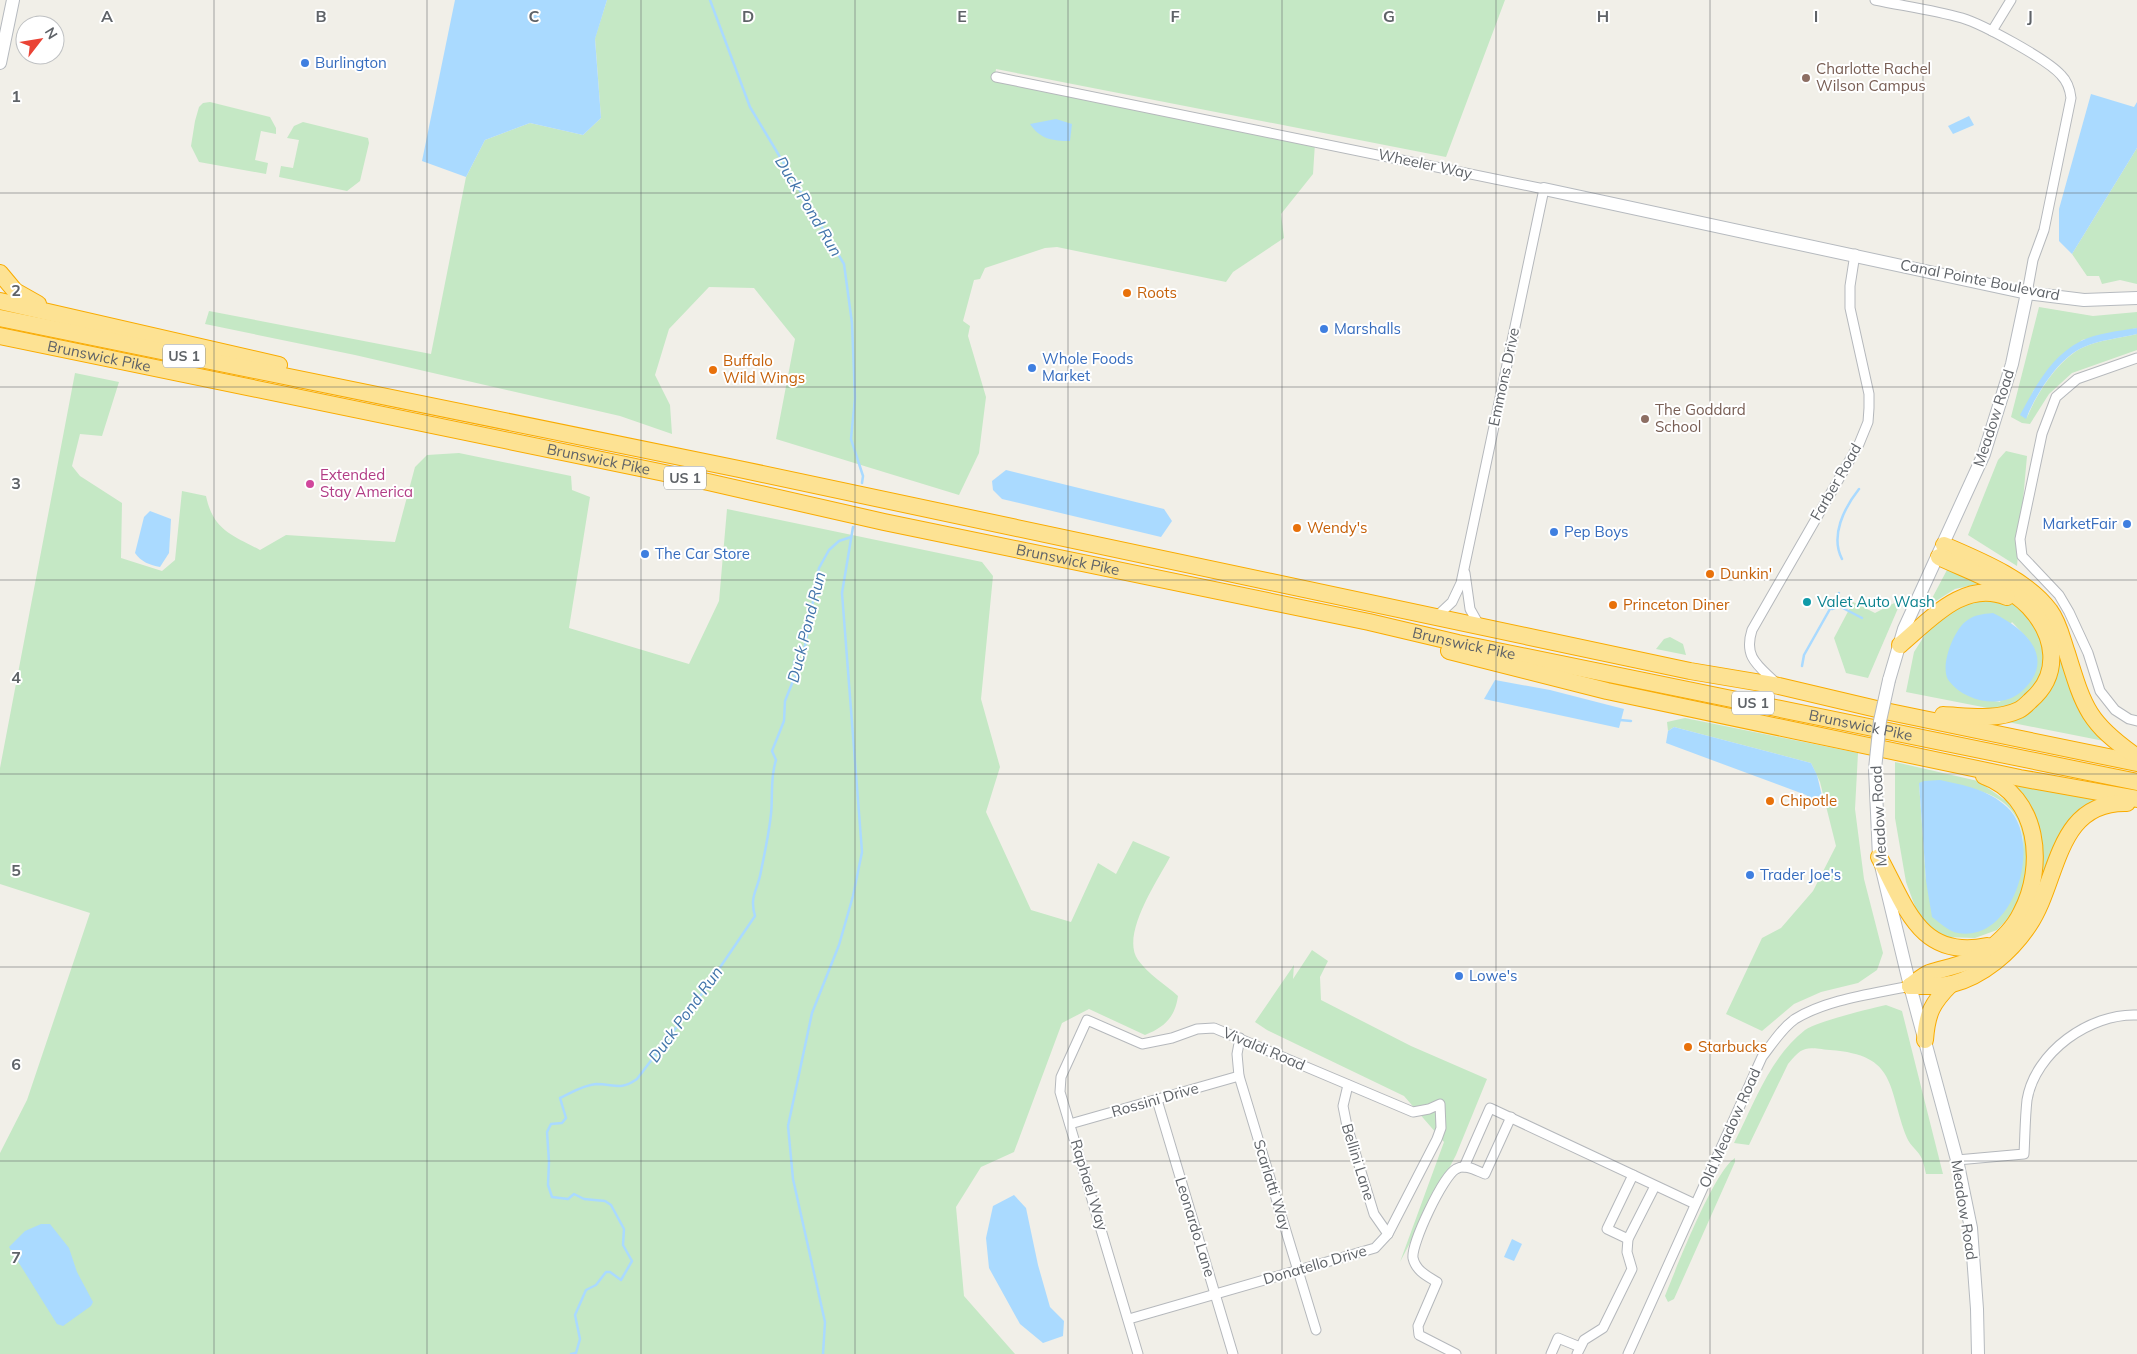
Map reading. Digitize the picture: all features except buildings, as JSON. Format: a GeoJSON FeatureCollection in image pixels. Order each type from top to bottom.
{"type":"FeatureCollection","features":[{"type":"Feature","properties":{"kind":"highway"},"geometry":{"type":"LineString","coordinates":[[0,273],[15,291],[58,314]]}},
{"type":"Feature","properties":{"kind":"highway"},"geometry":{"type":"LineString","coordinates":[[0,301],[300,370],[368,392]]}},
{"type":"Feature","properties":{"kind":"highway","name":"Brunswick Pike"},"geometry":{"type":"LineString","coordinates":[[0,318],[297,380],[368,392],[1690,671],[1779,686],[1885,711],[2137,764]]}},
{"type":"Feature","properties":{"kind":"highway","name":"Brunswick Pike"},"geometry":{"type":"LineString","coordinates":[[0,336],[1458,642],[2137,782]]}},
{"type":"Feature","properties":{"kind":"highway"},"geometry":{"type":"LineString","coordinates":[[1885,711],[2000,716],[2020,710],[2048,680],[2051,647],[2046,630],[2027,605],[2004,588],[1941,551]]}},
{"type":"Feature","properties":{"kind":"highway"},"geometry":{"type":"LineString","coordinates":[[1941,551],[2015,580],[2033,591],[2044,603],[2057,623],[2080,694],[2088,711],[2112,739],[2137,757]]}},
{"type":"Feature","properties":{"kind":"highway"},"geometry":{"type":"LineString","coordinates":[[1900,645],[1945,606],[1962,597],[1990,592],[2027,605]]}},
{"type":"Feature","properties":{"kind":"highway"},"geometry":{"type":"LineString","coordinates":[[1369,622],[1446,650],[1607,691],[1938,760],[2137,799]]}},
{"type":"Feature","properties":{"kind":"highway"},"geometry":{"type":"LineString","coordinates":[[1910,986],[1927,974],[1971,959],[1994,944],[2010,930],[2022,912],[2028,893],[2035,852],[2028,818],[2018,799],[2008,789],[1994,780],[1938,760]]}},
{"type":"Feature","properties":{"kind":"highway"},"geometry":{"type":"LineString","coordinates":[[1910,986],[1951,984],[1984,970],[2004,955],[2030,924],[2061,851],[2075,825],[2088,813],[2102,806],[2137,804]]}},
{"type":"Feature","properties":{"kind":"highway"},"geometry":{"type":"LineString","coordinates":[[1879,857],[1925,935],[1945,946],[1959,949],[1994,944]]}},
{"type":"Feature","properties":{"kind":"highway"},"geometry":{"type":"LineString","coordinates":[[1925,1040],[1926,1019],[1936,999],[1951,984]]}},
{"type":"Feature","properties":{"kind":"street"},"geometry":{"type":"LineString","coordinates":[[0,63],[13,0]]}},
{"type":"Feature","properties":{"kind":"street"},"geometry":{"type":"LineString","coordinates":[[1876,0],[1962,18],[1992,32],[2050,65],[2061,74],[2070,87],[2071,98],[2044,230],[2033,260],[2026,293]]}},
{"type":"Feature","properties":{"kind":"street"},"geometry":{"type":"LineString","coordinates":[[1992,32],[2011,0]]}},
{"type":"Feature","properties":{"kind":"street","name":"Wheeler Way"},"geometry":{"type":"LineString","coordinates":[[996,77],[1855,254]]}},
{"type":"Feature","properties":{"kind":"street","name":"Emmons Drive"},"geometry":{"type":"LineString","coordinates":[[1436,618],[1452,602],[1460,584],[1544,189]]}},
{"type":"Feature","properties":{"kind":"street","name":"Canal Pointe Boulevard"},"geometry":{"type":"LineString","coordinates":[[1855,254],[2026,293],[2094,300],[2137,298]]}},
{"type":"Feature","properties":{"kind":"street","name":"Farber Road"},"geometry":{"type":"LineString","coordinates":[[1779,686],[1751,657],[1748,643],[1752,630],[1859,444],[1868,422],[1869,394],[1849,299],[1855,254]]}},
{"type":"Feature","properties":{"kind":"street","name":"Meadow Road"},"geometry":{"type":"LineString","coordinates":[[1978,1354],[1971,1228],[1957,1160],[1910,986],[1879,857],[1875,769],[1879,731],[1888,680],[1904,630],[1984,454],[2012,364],[2026,293]]}},
{"type":"Feature","properties":{"kind":"street"},"geometry":{"type":"LineString","coordinates":[[2137,358],[2077,379],[2056,397],[2040,440],[2020,539],[2022,556],[2059,595],[2069,612],[2088,653],[2100,691],[2114,710],[2129,719],[2137,721]]}},
{"type":"Feature","properties":{"kind":"street","name":"Emmons Drive"},"geometry":{"type":"LineString","coordinates":[[1464,566],[1470,609],[1480,627]]}},
{"type":"Feature","properties":{"kind":"street","name":"Old Meadow Road"},"geometry":{"type":"LineString","coordinates":[[1628,1354],[1762,1057],[1783,1030],[1794,1020],[1818,1008],[1910,986]]}},
{"type":"Feature","properties":{"kind":"street"},"geometry":{"type":"LineString","coordinates":[[1957,1160],[2024,1154],[2028,1099],[2038,1069],[2059,1046],[2082,1029],[2124,1014],[2137,1015]]}},
{"type":"Feature","properties":{"kind":"street","name":"Vivaldi Road"},"geometry":{"type":"LineString","coordinates":[[1087,1020],[1142,1044],[1172,1038],[1197,1029],[1214,1028],[1413,1112],[1429,1109],[1440,1104]]}},
{"type":"Feature","properties":{"kind":"street","name":"Raphael Way"},"geometry":{"type":"LineString","coordinates":[[1087,1020],[1061,1076],[1060,1092],[1138,1354]]}},
{"type":"Feature","properties":{"kind":"street","name":"Scarlatti Way"},"geometry":{"type":"LineString","coordinates":[[1240,1038],[1237,1054],[1239,1076],[1316,1330]]}},
{"type":"Feature","properties":{"kind":"street","name":"Rossini Drive"},"geometry":{"type":"LineString","coordinates":[[1070,1124],[1239,1076]]}},
{"type":"Feature","properties":{"kind":"street","name":"Bellini Lane"},"geometry":{"type":"LineString","coordinates":[[1348,1085],[1343,1106],[1347,1126],[1374,1214],[1388,1234]]}},
{"type":"Feature","properties":{"kind":"street","name":"Leonardo Lane"},"geometry":{"type":"LineString","coordinates":[[1157,1100],[1233,1354]]}},
{"type":"Feature","properties":{"kind":"street","name":"Donatello Drive"},"geometry":{"type":"LineString","coordinates":[[1129,1319],[1375,1248],[1388,1234],[1437,1139],[1441,1128],[1440,1104]]}},
{"type":"Feature","properties":{"kind":"street"},"geometry":{"type":"LineString","coordinates":[[1464,1167],[1490,1108],[1695,1204]]}},
{"type":"Feature","properties":{"kind":"street"},"geometry":{"type":"LineString","coordinates":[[1456,1354],[1419,1335],[1418,1326],[1438,1282],[1424,1275],[1416,1266],[1413,1249],[1446,1178],[1457,1169],[1464,1167],[1485,1174],[1511,1117]]}},
{"type":"Feature","properties":{"kind":"street"},"geometry":{"type":"LineString","coordinates":[[1628,1239],[1608,1229],[1633,1175]]}},
{"type":"Feature","properties":{"kind":"street"},"geometry":{"type":"LineString","coordinates":[[1551,1354],[1558,1338],[1578,1350],[1589,1335],[1603,1328],[1632,1269],[1627,1252],[1628,1239],[1656,1186]]}},
{"type":"Feature","properties":{"kind":"green space"},"geometry":{"type":"Polygon","coordinates":[[[607,0],[1505,0],[1446,157],[996,69],[995,76],[1315,143],[1313,174],[1281,214],[1284,238],[1233,272],[1226,282],[1057,247],[1045,248],[985,268],[980,279],[974,280],[963,321],[970,326],[968,336],[986,397],[979,453],[959,495],[776,439],[795,339],[754,288],[709,287],[669,329],[655,375],[670,405],[672,434],[620,416],[355,355],[205,324],[209,311],[431,354],[466,177],[485,140],[530,123],[583,135],[601,118],[595,38],[607,0]]]}},
{"type":"Feature","properties":{"kind":"green space"},"geometry":{"type":"Polygon","coordinates":[[[210,102],[270,117],[276,128],[276,134],[261,131],[255,160],[268,163],[266,174],[199,162],[191,146],[195,121],[199,107],[203,103],[210,102]]]}},
{"type":"Feature","properties":{"kind":"green space"},"geometry":{"type":"Polygon","coordinates":[[[303,122],[368,138],[369,143],[360,181],[347,191],[279,177],[281,166],[293,168],[299,140],[287,138],[294,126],[303,122]]]}},
{"type":"Feature","properties":{"kind":"green space"},"geometry":{"type":"Polygon","coordinates":[[[2137,148],[2137,284],[2120,280],[2102,284],[2099,276],[2087,276],[2072,254],[2137,148]]]}},
{"type":"Feature","properties":{"kind":"green space"},"geometry":{"type":"Polygon","coordinates":[[[2039,307],[2093,316],[2137,312],[2137,328],[2082,340],[2033,391],[2027,418],[2036,398],[2050,377],[2075,352],[2097,343],[2137,334],[2137,350],[2072,373],[2049,394],[2030,424],[2022,423],[2011,417],[2039,307]]]}},
{"type":"Feature","properties":{"kind":"green space"},"geometry":{"type":"Polygon","coordinates":[[[75,373],[119,382],[102,436],[80,434],[72,466],[80,476],[122,503],[121,558],[162,571],[175,560],[182,491],[206,496],[213,517],[225,530],[260,550],[286,535],[395,542],[415,467],[427,455],[459,453],[571,476],[572,490],[590,497],[569,628],[689,664],[719,601],[727,509],[982,562],[993,576],[981,699],[1000,767],[986,812],[1031,910],[1071,922],[1098,863],[1116,874],[1133,841],[1170,857],[1150,893],[1137,922],[1134,949],[1142,965],[1178,996],[1172,1015],[1168,1020],[1145,1035],[1089,1009],[1062,1023],[1014,1152],[981,1167],[956,1207],[964,1296],[1015,1354],[0,1354],[0,1153],[27,1100],[90,913],[0,884],[0,768],[75,373]]]}},
{"type":"Feature","properties":{"kind":"green space"},"geometry":{"type":"Polygon","coordinates":[[[2006,451],[2027,456],[2017,566],[1968,535],[1998,460],[2006,451]]]}},
{"type":"Feature","properties":{"kind":"green space"},"geometry":{"type":"Polygon","coordinates":[[[1948,568],[1982,583],[1955,589],[1928,606],[1948,568]]]}},
{"type":"Feature","properties":{"kind":"green space"},"geometry":{"type":"Polygon","coordinates":[[[1992,596],[2023,606],[2048,651],[2045,677],[2027,700],[1998,710],[1906,692],[1914,652],[1930,627],[1967,600],[1992,596]],[[2012,622],[1962,692],[1972,697],[2000,702],[2028,639],[2012,622]]]}},
{"type":"Feature","properties":{"kind":"green space"},"geometry":{"type":"Polygon","coordinates":[[[1902,599],[1868,678],[1846,673],[1834,638],[1853,602],[1875,613],[1902,599]]]}},
{"type":"Feature","properties":{"kind":"green space"},"geometry":{"type":"Polygon","coordinates":[[[1670,637],[1683,644],[1686,655],[1656,649],[1664,639],[1670,637]]]}},
{"type":"Feature","properties":{"kind":"green space"},"geometry":{"type":"Polygon","coordinates":[[[2060,649],[2104,741],[2003,721],[2038,703],[2060,649]]]}},
{"type":"Feature","properties":{"kind":"green space"},"geometry":{"type":"Polygon","coordinates":[[[1685,718],[1858,753],[1855,809],[1864,879],[1883,953],[1877,970],[1858,983],[1821,992],[1794,1004],[1762,1031],[1726,1014],[1762,938],[1781,928],[1813,891],[1836,846],[1820,782],[1811,763],[1674,727],[1668,731],[1667,722],[1685,718]]]}},
{"type":"Feature","properties":{"kind":"green space"},"geometry":{"type":"Polygon","coordinates":[[[1895,762],[1978,781],[2012,805],[2028,828],[2027,879],[2013,913],[1997,930],[1975,938],[1944,937],[1920,920],[1906,882],[1895,818],[1895,762]],[[1919,783],[1926,881],[2022,865],[2023,838],[2018,821],[2010,808],[1998,799],[1983,792],[1951,785],[1919,783]]]}},
{"type":"Feature","properties":{"kind":"green space"},"geometry":{"type":"Polygon","coordinates":[[[2015,784],[2100,799],[2043,876],[2041,841],[2035,815],[2015,784]]]}},
{"type":"Feature","properties":{"kind":"green space"},"geometry":{"type":"Polygon","coordinates":[[[1312,950],[1328,961],[1320,977],[1321,1000],[1411,1046],[1487,1079],[1456,1155],[1400,1262],[1444,1142],[1404,1096],[1267,1030],[1255,1022],[1294,965],[1293,979],[1312,950]]]}},
{"type":"Feature","properties":{"kind":"green space"},"geometry":{"type":"Polygon","coordinates":[[[1886,1005],[1902,1011],[1943,1174],[1926,1174],[1921,1156],[1907,1138],[1892,1089],[1886,1077],[1879,1067],[1868,1059],[1852,1053],[1811,1048],[1798,1053],[1788,1064],[1749,1145],[1734,1143],[1772,1067],[1793,1041],[1805,1030],[1821,1023],[1886,1005]]]}},
{"type":"Feature","properties":{"kind":"green space"},"geometry":{"type":"Polygon","coordinates":[[[1735,1158],[1735,1162],[1674,1299],[1668,1302],[1665,1296],[1696,1222],[1717,1181],[1726,1167],[1735,1158]]]}},
{"type":"Feature","properties":{"kind":"water"},"geometry":{"type":"Polygon","coordinates":[[[455,0],[607,0],[595,39],[601,118],[583,135],[530,123],[485,140],[466,177],[422,161],[455,0]]]}},
{"type":"Feature","properties":{"kind":"water"},"geometry":{"type":"Polygon","coordinates":[[[2091,94],[2134,107],[2137,102],[2137,148],[2072,254],[2059,241],[2059,209],[2091,94]]]}},
{"type":"Feature","properties":{"kind":"water"},"geometry":{"type":"Polygon","coordinates":[[[1969,116],[1974,125],[1953,134],[1948,126],[1969,116]]]}},
{"type":"Feature","properties":{"kind":"water"},"geometry":{"type":"Polygon","coordinates":[[[1056,119],[1072,124],[1070,141],[1042,136],[1030,124],[1056,119]]]}},
{"type":"Feature","properties":{"kind":"water"},"geometry":{"type":"Polygon","coordinates":[[[2137,328],[2137,334],[2097,343],[2075,352],[2049,377],[2026,419],[2020,415],[2045,373],[2070,347],[2094,336],[2137,328]]]}},
{"type":"Feature","properties":{"kind":"water"},"geometry":{"type":"Polygon","coordinates":[[[1006,470],[1164,509],[1172,521],[1161,537],[1002,499],[993,490],[992,481],[1006,470]]]}},
{"type":"Feature","properties":{"kind":"water"},"geometry":{"type":"Polygon","coordinates":[[[150,511],[171,519],[169,553],[160,567],[146,563],[135,553],[144,517],[150,511]]]}},
{"type":"Feature","properties":{"kind":"water"},"geometry":{"type":"Polygon","coordinates":[[[1993,613],[2016,627],[2026,636],[2033,646],[2037,657],[2037,668],[2032,680],[2021,692],[2013,697],[1994,702],[1984,701],[1964,694],[1949,681],[1946,675],[1949,650],[1960,627],[1974,616],[1993,613]]]}},
{"type":"Feature","properties":{"kind":"water"},"geometry":{"type":"Polygon","coordinates":[[[1495,680],[1550,690],[1624,709],[1619,728],[1484,699],[1495,680]]]}},
{"type":"Feature","properties":{"kind":"water"},"geometry":{"type":"Polygon","coordinates":[[[1674,727],[1811,763],[1817,775],[1823,800],[1820,805],[1806,795],[1666,743],[1668,731],[1674,727]]]}},
{"type":"Feature","properties":{"kind":"water"},"geometry":{"type":"Polygon","coordinates":[[[1940,780],[1976,789],[2000,801],[2018,822],[2023,842],[2023,864],[2018,886],[2008,906],[1995,922],[1978,932],[1958,933],[1948,929],[1932,917],[1926,881],[1919,783],[1940,780]]]}},
{"type":"Feature","properties":{"kind":"water"},"geometry":{"type":"Polygon","coordinates":[[[1014,1195],[1026,1208],[1038,1265],[1050,1307],[1064,1321],[1063,1336],[1043,1343],[1020,1324],[989,1268],[986,1238],[993,1206],[1014,1195]]]}},
{"type":"Feature","properties":{"kind":"water"},"geometry":{"type":"Polygon","coordinates":[[[41,1224],[50,1224],[69,1248],[77,1272],[93,1302],[91,1306],[63,1326],[57,1324],[9,1247],[25,1231],[41,1224]]]}},
{"type":"Feature","properties":{"kind":"water"},"geometry":{"type":"Polygon","coordinates":[[[1512,1239],[1522,1244],[1514,1261],[1504,1257],[1512,1239]]]}},
{"type":"Feature","properties":{"kind":"waterway","name":"Duck Pond Run"},"geometry":{"type":"LineString","coordinates":[[710,0],[750,107],[844,264],[852,323],[855,398],[851,439],[863,476],[862,483]]}},
{"type":"Feature","properties":{"kind":"waterway"},"geometry":{"type":"LineString","coordinates":[[1842,559],[1837,541],[1840,522],[1848,505],[1859,489]]}},
{"type":"Feature","properties":{"kind":"waterway"},"geometry":{"type":"LineString","coordinates":[[823,1354],[825,1322],[793,1179],[788,1126],[812,1013],[839,945],[853,896],[862,852],[842,593],[853,527]]}},
{"type":"Feature","properties":{"kind":"waterway","name":"Duck Pond Run"},"geometry":{"type":"LineString","coordinates":[[571,1354],[576,1353],[580,1339],[575,1315],[586,1290],[596,1285],[606,1272],[610,1272],[621,1280],[632,1261],[623,1245],[624,1229],[611,1205],[605,1201],[584,1199],[574,1194],[568,1199],[552,1197],[548,1185],[547,1132],[551,1124],[562,1123],[566,1118],[560,1098],[591,1085],[622,1086],[637,1079],[704,991],[755,916],[753,898],[760,878],[771,814],[772,780],[776,760],[772,751],[784,721],[785,701],[795,676],[794,662],[805,646],[819,568],[829,550],[839,541],[851,537]]}},
{"type":"Feature","properties":{"kind":"waterway"},"geometry":{"type":"LineString","coordinates":[[1802,666],[1804,655],[1839,593]]}},
{"type":"Feature","properties":{"kind":"waterway"},"geometry":{"type":"LineString","coordinates":[[1832,609],[1839,606],[1862,618]]}},
{"type":"Feature","properties":{"kind":"waterway"},"geometry":{"type":"LineString","coordinates":[[1620,720],[1631,721]]}},
{"type":"Feature","properties":{"kind":"place","name":"Burlington"},"geometry":{"type":"Point","coordinates":[305,63]}},
{"type":"Feature","properties":{"kind":"place","name":"Charlotte Rachel Wilson Campus"},"geometry":{"type":"Point","coordinates":[1806,78]}},
{"type":"Feature","properties":{"kind":"place","name":"Roots"},"geometry":{"type":"Point","coordinates":[1127,293]}},
{"type":"Feature","properties":{"kind":"place","name":"Marshalls"},"geometry":{"type":"Point","coordinates":[1324,329]}},
{"type":"Feature","properties":{"kind":"place","name":"Whole Foods Market"},"geometry":{"type":"Point","coordinates":[1032,368]}},
{"type":"Feature","properties":{"kind":"place","name":"Buffalo Wild Wings"},"geometry":{"type":"Point","coordinates":[713,370]}},
{"type":"Feature","properties":{"kind":"place","name":"The Goddard School"},"geometry":{"type":"Point","coordinates":[1645,419]}},
{"type":"Feature","properties":{"kind":"place","name":"Extended Stay America"},"geometry":{"type":"Point","coordinates":[310,484]}},
{"type":"Feature","properties":{"kind":"place","name":"MarketFair"},"geometry":{"type":"Point","coordinates":[2127,524]}},
{"type":"Feature","properties":{"kind":"place","name":"Wendy's"},"geometry":{"type":"Point","coordinates":[1297,528]}},
{"type":"Feature","properties":{"kind":"place","name":"Pep Boys"},"geometry":{"type":"Point","coordinates":[1554,532]}},
{"type":"Feature","properties":{"kind":"place","name":"The Car Store"},"geometry":{"type":"Point","coordinates":[645,554]}},
{"type":"Feature","properties":{"kind":"place","name":"Dunkin'"},"geometry":{"type":"Point","coordinates":[1710,574]}},
{"type":"Feature","properties":{"kind":"place","name":"Valet Auto Wash"},"geometry":{"type":"Point","coordinates":[1807,602]}},
{"type":"Feature","properties":{"kind":"place","name":"Princeton Diner"},"geometry":{"type":"Point","coordinates":[1613,605]}},
{"type":"Feature","properties":{"kind":"place","name":"Chipotle"},"geometry":{"type":"Point","coordinates":[1770,801]}},
{"type":"Feature","properties":{"kind":"place","name":"Trader Joe's"},"geometry":{"type":"Point","coordinates":[1750,875]}},
{"type":"Feature","properties":{"kind":"place","name":"Lowe's"},"geometry":{"type":"Point","coordinates":[1459,976]}},
{"type":"Feature","properties":{"kind":"place","name":"Starbucks"},"geometry":{"type":"Point","coordinates":[1688,1047]}}]}
